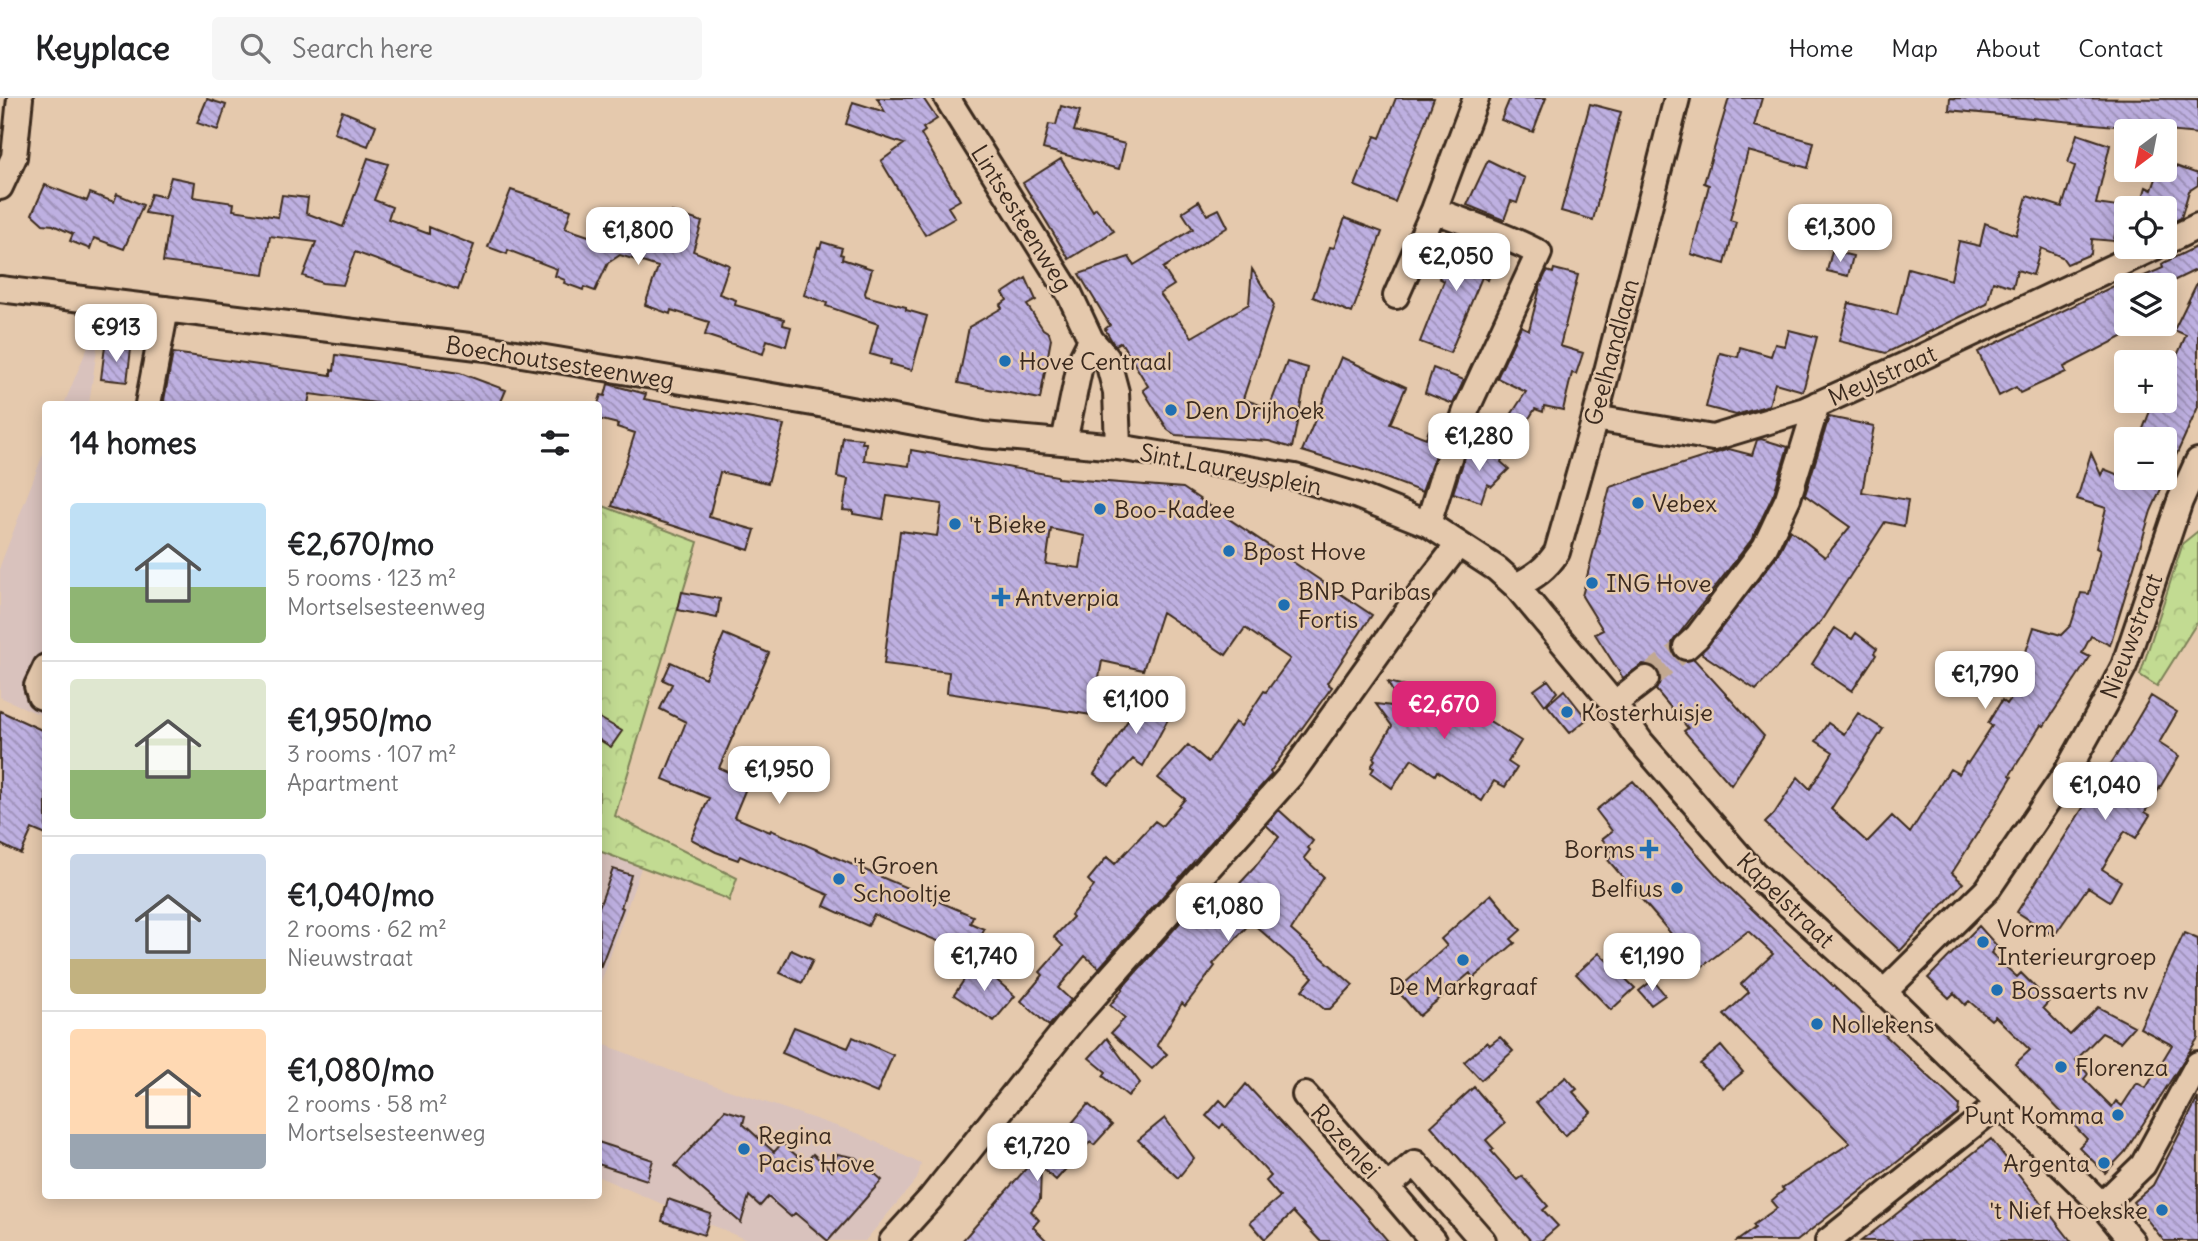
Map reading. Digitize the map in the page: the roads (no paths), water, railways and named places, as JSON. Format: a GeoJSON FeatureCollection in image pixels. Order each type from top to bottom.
{"type":"FeatureCollection","features":[{"type":"Feature","properties":{"kind":"street"},"geometry":{"type":"LineString","coordinates":[[0,187],[14,157],[20,98]]}},
{"type":"Feature","properties":{"kind":"street","name":"Lintsesteenweg"},"geometry":{"type":"LineString","coordinates":[[947,98],[1069,293],[1091,340],[1107,358],[1116,392],[1118,447]]}},
{"type":"Feature","properties":{"kind":"street"},"geometry":{"type":"LineString","coordinates":[[1396,296],[1434,210],[1476,98]]}},
{"type":"Feature","properties":{"kind":"street","name":"Geelhandlaan"},"geometry":{"type":"LineString","coordinates":[[1516,586],[1548,566],[1557,552],[1595,418],[1677,98]]}},
{"type":"Feature","properties":{"kind":"street"},"geometry":{"type":"LineString","coordinates":[[1428,524],[1444,469],[1467,408],[1539,253],[1518,241],[1434,210]]}},
{"type":"Feature","properties":{"kind":"street"},"geometry":{"type":"LineString","coordinates":[[2177,236],[2198,226]]}},
{"type":"Feature","properties":{"kind":"street","name":"Meylstraat"},"geometry":{"type":"LineString","coordinates":[[1595,418],[1713,438],[1817,404],[2129,259]]}},
{"type":"Feature","properties":{"kind":"street","name":"Boechoutsesteenweg"},"geometry":{"type":"LineString","coordinates":[[0,289],[486,348],[819,404],[983,435],[1118,447]]}},
{"type":"Feature","properties":{"kind":"street"},"geometry":{"type":"LineString","coordinates":[[149,401],[166,309]]}},
{"type":"Feature","properties":{"kind":"street"},"geometry":{"type":"LineString","coordinates":[[1065,442],[1081,360],[1091,340]]}},
{"type":"Feature","properties":{"kind":"street"},"geometry":{"type":"LineString","coordinates":[[1686,647],[1697,637],[1765,547],[1788,498],[1817,404]]}},
{"type":"Feature","properties":{"kind":"street","name":"Sint Laureysplein"},"geometry":{"type":"LineString","coordinates":[[1118,447],[1295,477],[1358,496],[1428,524],[1458,545]]}},
{"type":"Feature","properties":{"kind":"street","name":"Nieuwstraat"},"geometry":{"type":"LineString","coordinates":[[1884,992],[1987,890],[2065,775],[2124,666],[2189,507],[2198,461]]}},
{"type":"Feature","properties":{"kind":"street"},"geometry":{"type":"LineString","coordinates":[[892,1241],[931,1198],[1072,1021],[1291,775],[1458,545]]}},
{"type":"Feature","properties":{"kind":"street","name":"Kapelstraat"},"geometry":{"type":"LineString","coordinates":[[1458,545],[1497,569],[1516,586],[1614,704],[1640,741],[1754,873],[1884,992],[2102,1205],[2132,1241]]}},
{"type":"Feature","properties":{"kind":"street"},"geometry":{"type":"LineString","coordinates":[[42,675],[37,686],[42,697]]}},
{"type":"Feature","properties":{"kind":"street"},"geometry":{"type":"LineString","coordinates":[[1614,704],[1646,679]]}},
{"type":"Feature","properties":{"kind":"street"},"geometry":{"type":"LineString","coordinates":[[2102,1205],[2143,1166],[2198,1064]]}},
{"type":"Feature","properties":{"kind":"street","name":"Rozenlei"},"geometry":{"type":"LineString","coordinates":[[1305,1095],[1433,1241]]}},
{"type":"Feature","properties":{"kind":"street"},"geometry":{"type":"LineString","coordinates":[[1828,1241],[1999,1104]]}},
{"type":"Feature","properties":{"kind":"street","name":"Rozenlei"},"geometry":{"type":"LineString","coordinates":[[1387,1188],[1415,1163],[1483,1241]]}},
{"type":"Feature","properties":{"kind":"tunnel"},"geometry":{"type":"LineString","coordinates":[[1646,679],[1686,647]]}},
{"type":"Feature","properties":{"kind":"place","name":"Hove Centraal"},"geometry":{"type":"Point","coordinates":[1005,361]}},
{"type":"Feature","properties":{"kind":"place","name":"Den Drijhoek"},"geometry":{"type":"Point","coordinates":[1171,410]}},
{"type":"Feature","properties":{"kind":"place","name":"Vebex"},"geometry":{"type":"Point","coordinates":[1638,503]}},
{"type":"Feature","properties":{"kind":"place","name":"Boo-Kadee"},"geometry":{"type":"Point","coordinates":[1100,509]}},
{"type":"Feature","properties":{"kind":"place","name":"'t Bieke"},"geometry":{"type":"Point","coordinates":[955,524]}},
{"type":"Feature","properties":{"kind":"place","name":"Bpost Hove"},"geometry":{"type":"Point","coordinates":[1229,551]}},
{"type":"Feature","properties":{"kind":"place","name":"ING Hove"},"geometry":{"type":"Point","coordinates":[1592,583]}},
{"type":"Feature","properties":{"kind":"place","name":"Antverpia"},"geometry":{"type":"Point","coordinates":[1001,597]}},
{"type":"Feature","properties":{"kind":"place","name":"BNP Paribas Fortis"},"geometry":{"type":"Point","coordinates":[1284,605]}},
{"type":"Feature","properties":{"kind":"place","name":"Kosterhuisje"},"geometry":{"type":"Point","coordinates":[1567,712]}},
{"type":"Feature","properties":{"kind":"place","name":"Borms"},"geometry":{"type":"Point","coordinates":[1649,849]}},
{"type":"Feature","properties":{"kind":"place","name":"'t Groen Schooltje"},"geometry":{"type":"Point","coordinates":[839,879]}},
{"type":"Feature","properties":{"kind":"place","name":"Belfius"},"geometry":{"type":"Point","coordinates":[1677,888]}},
{"type":"Feature","properties":{"kind":"place","name":"Vorm Interieurgroep"},"geometry":{"type":"Point","coordinates":[1983,942]}},
{"type":"Feature","properties":{"kind":"place","name":"De Markgraaf"},"geometry":{"type":"Point","coordinates":[1463,960]}},
{"type":"Feature","properties":{"kind":"place","name":"Bossaerts nv"},"geometry":{"type":"Point","coordinates":[1997,990]}},
{"type":"Feature","properties":{"kind":"place","name":"Nollekens"},"geometry":{"type":"Point","coordinates":[1817,1024]}},
{"type":"Feature","properties":{"kind":"place","name":"Florenza"},"geometry":{"type":"Point","coordinates":[2061,1067]}},
{"type":"Feature","properties":{"kind":"place","name":"Punt Komma"},"geometry":{"type":"Point","coordinates":[2118,1115]}},
{"type":"Feature","properties":{"kind":"place","name":"Regina Pacis Hove"},"geometry":{"type":"Point","coordinates":[744,1149]}},
{"type":"Feature","properties":{"kind":"place","name":"Argenta"},"geometry":{"type":"Point","coordinates":[2104,1163]}},
{"type":"Feature","properties":{"kind":"place","name":"'t Nief Hoekske"},"geometry":{"type":"Point","coordinates":[2162,1210]}}]}
